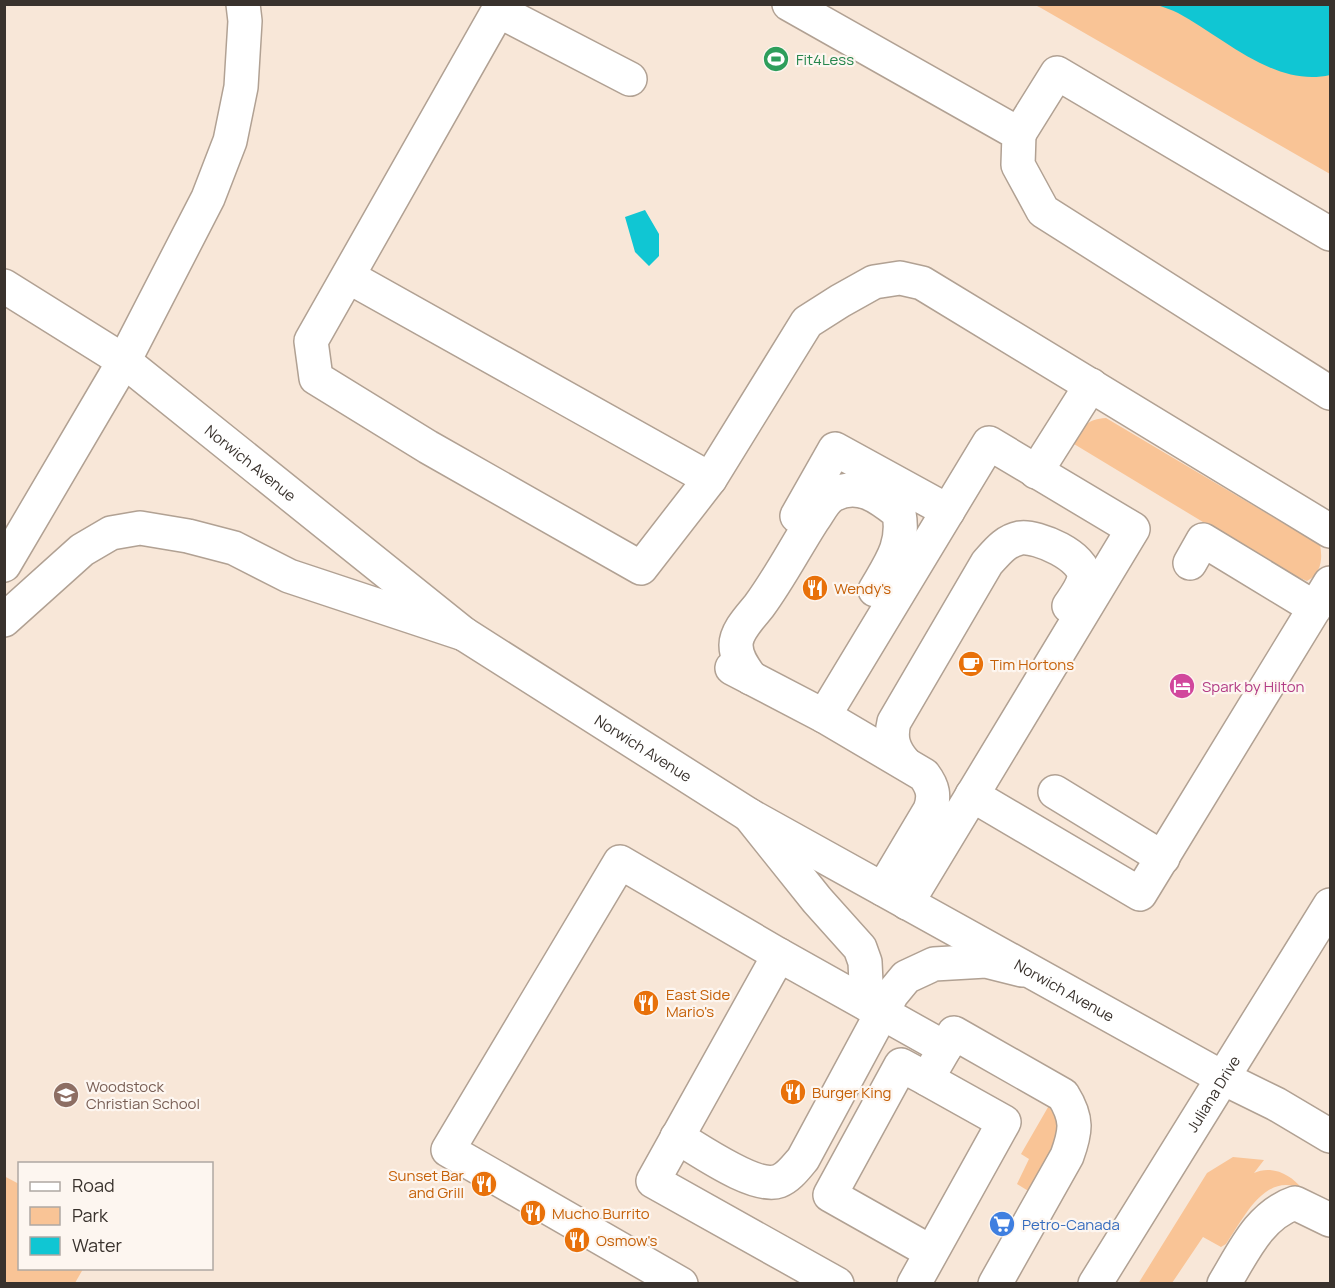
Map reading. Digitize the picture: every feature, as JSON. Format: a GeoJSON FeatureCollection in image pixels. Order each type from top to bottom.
{"type":"FeatureCollection","features":[{"type":"Feature","properties":{"kind":"main road"},"geometry":{"type":"LineString","coordinates":[[4,565],[124,361],[208,198],[230,141],[241,87],[245,21],[243,4]]}},
{"type":"Feature","properties":{"kind":"main road"},"geometry":{"type":"LineString","coordinates":[[789,4],[1019,134]]}},
{"type":"Feature","properties":{"kind":"main road"},"geometry":{"type":"LineString","coordinates":[[630,79],[501,8],[311,341],[316,378],[428,447],[641,568],[710,479],[807,322],[874,282],[900,278],[922,283],[1330,531]]}},
{"type":"Feature","properties":{"kind":"main road"},"geometry":{"type":"LineString","coordinates":[[1330,234],[1057,73],[1019,134],[1018,165],[1043,211],[1330,393]]}},
{"type":"Feature","properties":{"kind":"main road"},"geometry":{"type":"LineString","coordinates":[[349,277],[710,479]]}},
{"type":"Feature","properties":{"kind":"main road","name":"Norwich Avenue"},"geometry":{"type":"LineString","coordinates":[[4,286],[124,361],[464,634],[749,815],[1223,1078],[1276,1104],[1330,1136]]}},
{"type":"Feature","properties":{"kind":"main road"},"geometry":{"type":"LineString","coordinates":[[1036,471],[1091,385]]}},
{"type":"Feature","properties":{"kind":"main road"},"geometry":{"type":"LineString","coordinates":[[824,716],[989,443],[1133,529],[966,804],[895,896]]}},
{"type":"Feature","properties":{"kind":"main road"},"geometry":{"type":"LineString","coordinates":[[895,896],[933,800],[933,791],[929,782],[924,775],[904,762],[824,716],[730,667],[724,654],[726,637],[835,449],[948,511]]}},
{"type":"Feature","properties":{"kind":"main road"},"geometry":{"type":"LineString","coordinates":[[751,678],[739,661],[735,643],[743,627],[825,503],[833,495],[863,490],[882,499],[899,513],[901,526],[898,548],[817,687],[824,716]]}},
{"type":"Feature","properties":{"kind":"main road"},"geometry":{"type":"LineString","coordinates":[[4,620],[82,550],[111,533],[140,528],[179,534],[234,548],[289,576],[464,634]]}},
{"type":"Feature","properties":{"kind":"main road"},"geometry":{"type":"LineString","coordinates":[[904,762],[897,754],[893,743],[891,735],[894,722],[987,563],[1001,546],[1019,538],[1030,538],[1046,543],[1075,558],[1083,566],[1084,576],[1081,588],[957,790],[966,804],[1140,894],[1323,596],[1203,540],[1190,563]]}},
{"type":"Feature","properties":{"kind":"main road"},"geometry":{"type":"LineString","coordinates":[[1055,792],[1163,858]]}},
{"type":"Feature","properties":{"kind":"main road"},"geometry":{"type":"LineString","coordinates":[[749,815],[817,900],[860,948],[874,1009]]}},
{"type":"Feature","properties":{"kind":"main road"},"geometry":{"type":"LineString","coordinates":[[681,1284],[448,1150],[620,861],[779,955],[945,1048]]}},
{"type":"Feature","properties":{"kind":"main road","name":"Juliana Drive"},"geometry":{"type":"LineString","coordinates":[[1095,1284],[1330,905]]}},
{"type":"Feature","properties":{"kind":"main road"},"geometry":{"type":"LineString","coordinates":[[779,955],[653,1181],[788,1272],[837,1284]]}},
{"type":"Feature","properties":{"kind":"main road"},"geometry":{"type":"LineString","coordinates":[[676,1137],[744,1175],[763,1182],[778,1181],[791,1173],[803,1159],[874,1009],[892,994],[906,977],[934,964],[986,961],[1032,972]]}},
{"type":"Feature","properties":{"kind":"main road"},"geometry":{"type":"LineString","coordinates":[[927,1079],[954,1033],[1063,1095],[1072,1111],[1075,1125],[1073,1141],[1067,1156],[995,1284]]}},
{"type":"Feature","properties":{"kind":"main road"},"geometry":{"type":"LineString","coordinates":[[914,1284],[1004,1122],[901,1065],[830,1195],[931,1252]]}},
{"type":"Feature","properties":{"kind":"main road"},"geometry":{"type":"LineString","coordinates":[[1224,1284],[1257,1231],[1268,1217],[1282,1208],[1295,1203],[1330,1220]]}},
{"type":"Feature","properties":{"kind":"green space"},"geometry":{"type":"Polygon","coordinates":[[[1035,5],[1330,5],[1330,174],[1041,8],[1035,5]]]}},
{"type":"Feature","properties":{"kind":"green space"},"geometry":{"type":"Polygon","coordinates":[[[1106,418],[1320,545],[1321,561],[1318,570],[1307,581],[1284,571],[1074,444],[1087,424],[1106,418]]]}},
{"type":"Feature","properties":{"kind":"green space"},"geometry":{"type":"Polygon","coordinates":[[[1051,1102],[1065,1117],[1035,1195],[1017,1184],[1029,1159],[1021,1154],[1051,1102]]]}},
{"type":"Feature","properties":{"kind":"green space"},"geometry":{"type":"Polygon","coordinates":[[[1233,1157],[1264,1160],[1254,1173],[1267,1170],[1280,1172],[1302,1189],[1289,1185],[1277,1186],[1266,1192],[1248,1210],[1226,1244],[1221,1247],[1203,1237],[1172,1283],[1138,1284],[1207,1173],[1233,1157]]]}},
{"type":"Feature","properties":{"kind":"green space"},"geometry":{"type":"Polygon","coordinates":[[[4,1176],[18,1183],[18,1270],[82,1270],[75,1283],[5,1283],[4,1176]]]}},
{"type":"Feature","properties":{"kind":"water"},"geometry":{"type":"Polygon","coordinates":[[[1157,5],[1330,5],[1330,75],[1310,77],[1289,74],[1270,67],[1231,47],[1178,13],[1157,5]]]}},
{"type":"Feature","properties":{"kind":"water"},"geometry":{"type":"Polygon","coordinates":[[[645,210],[659,234],[659,256],[649,266],[635,252],[625,217],[645,210]]]}},
{"type":"Feature","properties":{"kind":"place","name":"Fit4Less"},"geometry":{"type":"Point","coordinates":[776,59]}},
{"type":"Feature","properties":{"kind":"place","name":"Wendy's"},"geometry":{"type":"Point","coordinates":[815,588]}},
{"type":"Feature","properties":{"kind":"place","name":"Tim Hortons"},"geometry":{"type":"Point","coordinates":[971,664]}},
{"type":"Feature","properties":{"kind":"place","name":"Spark by Hilton"},"geometry":{"type":"Point","coordinates":[1182,686]}},
{"type":"Feature","properties":{"kind":"place","name":"East Side Mario's"},"geometry":{"type":"Point","coordinates":[646,1003]}},
{"type":"Feature","properties":{"kind":"place","name":"Burger King"},"geometry":{"type":"Point","coordinates":[793,1092]}},
{"type":"Feature","properties":{"kind":"place","name":"Woodstock Christian School"},"geometry":{"type":"Point","coordinates":[66,1095]}},
{"type":"Feature","properties":{"kind":"place","name":"Sunset Bar and Grill"},"geometry":{"type":"Point","coordinates":[484,1184]}},
{"type":"Feature","properties":{"kind":"place","name":"Mucho Burrito"},"geometry":{"type":"Point","coordinates":[533,1213]}},
{"type":"Feature","properties":{"kind":"place","name":"Petro-Canada"},"geometry":{"type":"Point","coordinates":[1002,1224]}},
{"type":"Feature","properties":{"kind":"place","name":"Osmow's"},"geometry":{"type":"Point","coordinates":[577,1240]}}]}
